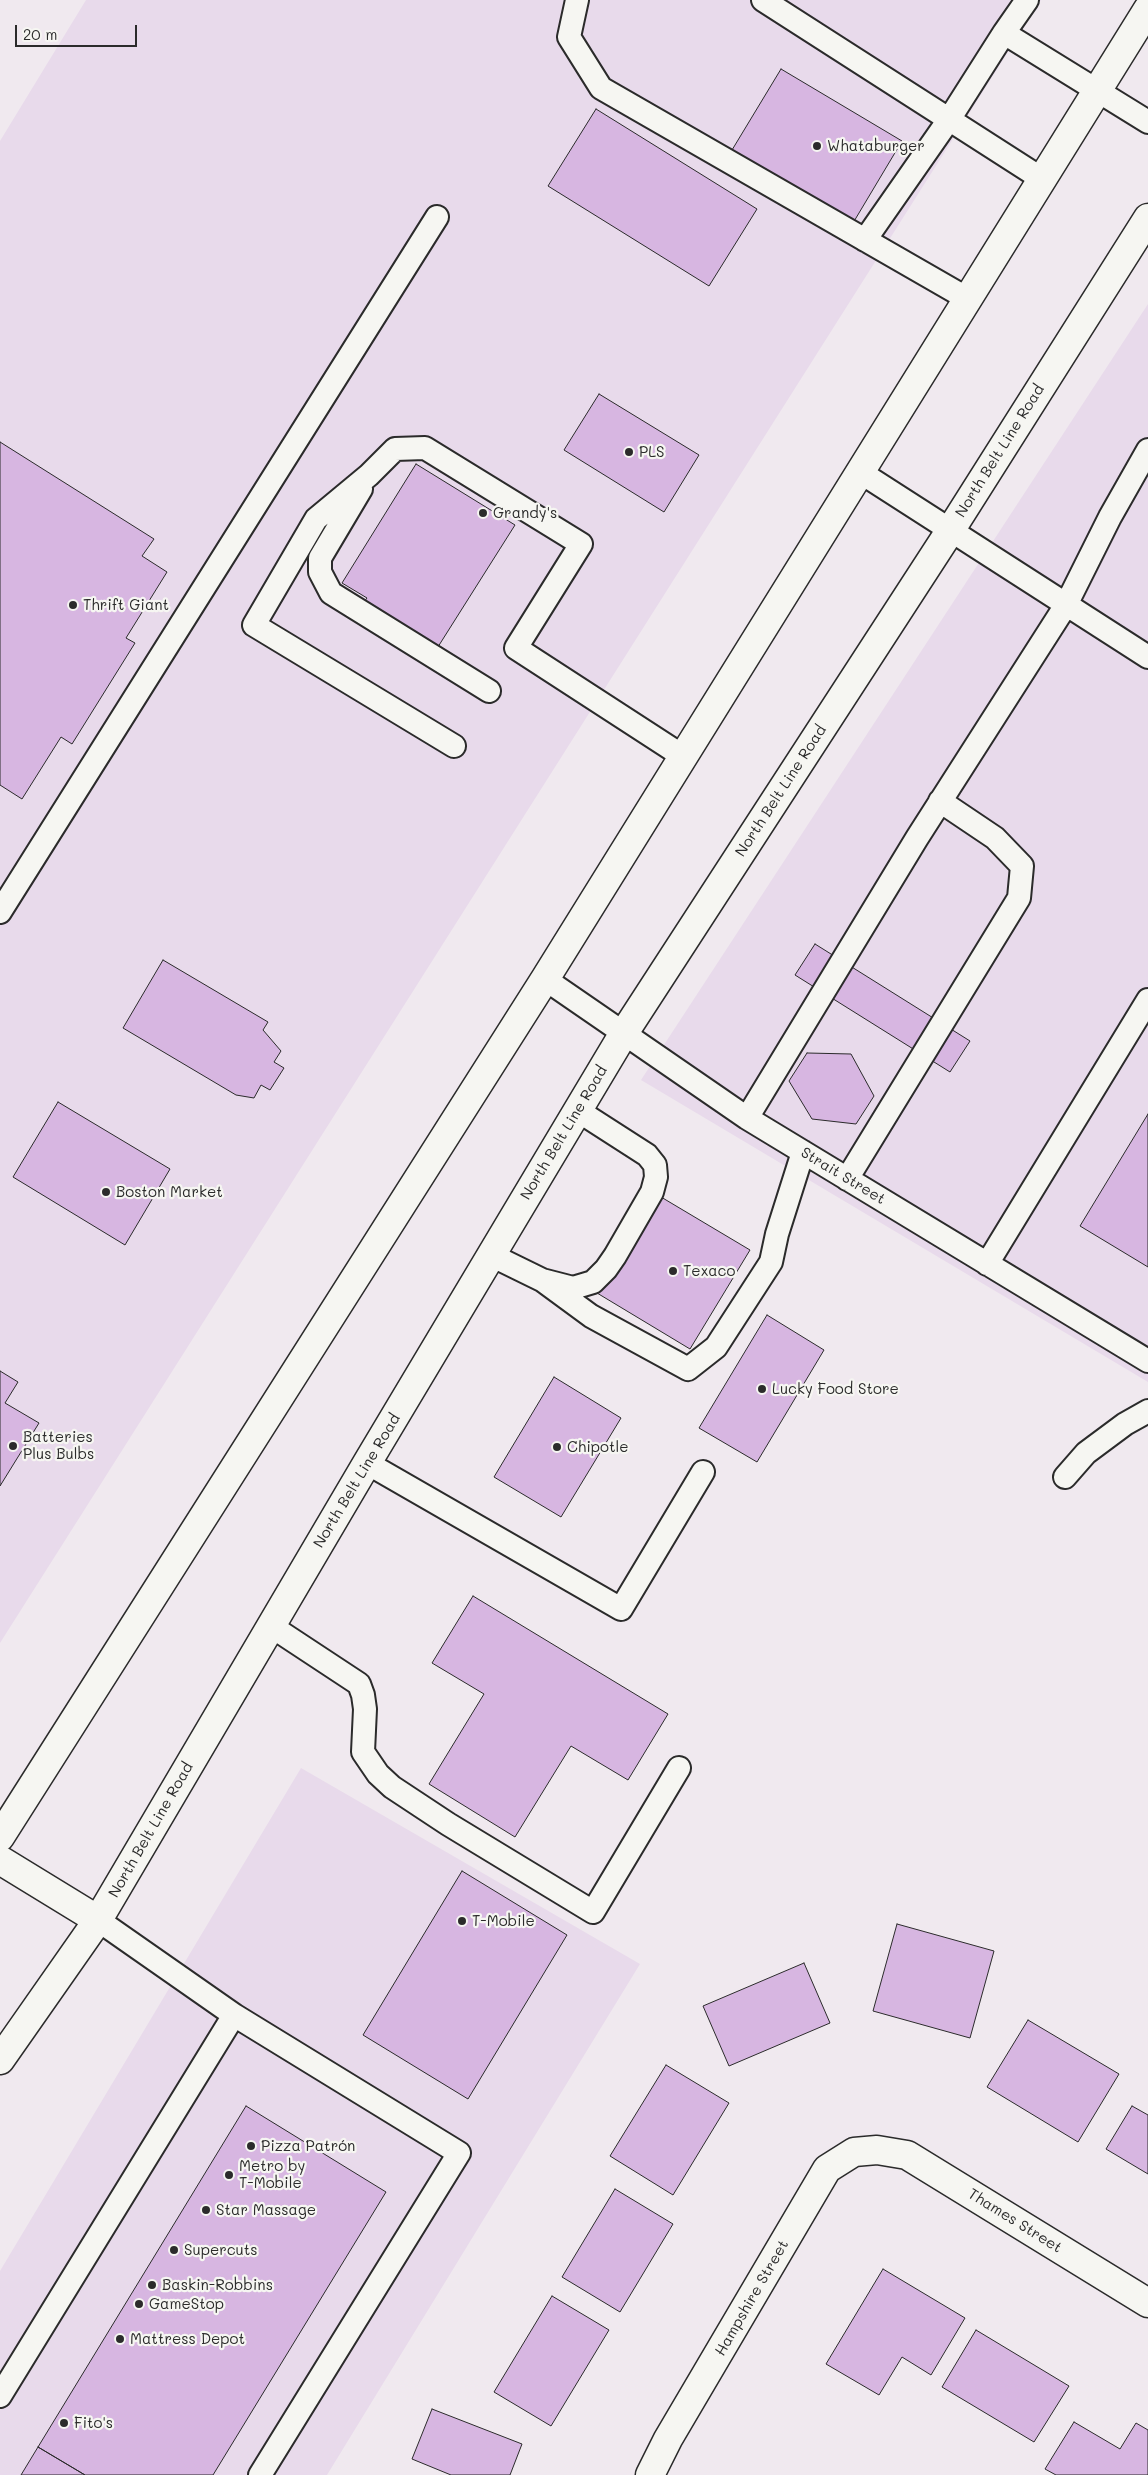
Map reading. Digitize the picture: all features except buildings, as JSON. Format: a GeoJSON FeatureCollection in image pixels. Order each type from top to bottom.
{"type":"FeatureCollection","features":[{"type":"Feature","properties":{"kind":"main road"},"geometry":{"type":"LineString","coordinates":[[0,1837],[545,979],[1148,9]]}},
{"type":"Feature","properties":{"kind":"main road","name":"North Belt Line Road"},"geometry":{"type":"LineString","coordinates":[[0,2060],[98,1920],[367,1463],[624,1033],[950,531],[1148,218]]}},
{"type":"Feature","properties":{"kind":"main road"},"geometry":{"type":"LineString","coordinates":[[0,1860],[98,1920]]}},
{"type":"Feature","properties":{"kind":"main road","name":"Thames Street"},"geometry":{"type":"LineString","coordinates":[[877,2150],[907,2155],[1148,2303]]}},
{"type":"Feature","properties":{"kind":"main road","name":"Hampshire Street"},"geometry":{"type":"LineString","coordinates":[[650,2475],[668,2439],[828,2169],[854,2152],[877,2150]]}},
{"type":"Feature","properties":{"kind":"lane"},"geometry":{"type":"LineString","coordinates":[[577,0],[569,36],[602,88],[968,299]]}},
{"type":"Feature","properties":{"kind":"lane"},"geometry":{"type":"LineString","coordinates":[[764,0],[795,18],[1042,179]]}},
{"type":"Feature","properties":{"kind":"lane"},"geometry":{"type":"LineString","coordinates":[[865,240],[950,118],[1027,0]]}},
{"type":"Feature","properties":{"kind":"lane"},"geometry":{"type":"LineString","coordinates":[[1004,33],[1098,89],[1148,122]]}},
{"type":"Feature","properties":{"kind":"lane"},"geometry":{"type":"LineString","coordinates":[[0,912],[437,217]]}},
{"type":"Feature","properties":{"kind":"lane"},"geometry":{"type":"LineString","coordinates":[[454,746],[254,625],[316,519],[369,475],[395,449],[425,448],[581,544],[516,648],[684,757]]}},
{"type":"Feature","properties":{"kind":"lane"},"geometry":{"type":"LineString","coordinates":[[747,1118],[917,838],[1066,604],[1110,517],[1148,450]]}},
{"type":"Feature","properties":{"kind":"lane"},"geometry":{"type":"LineString","coordinates":[[860,472],[1148,657]]}},
{"type":"Feature","properties":{"kind":"lane"},"geometry":{"type":"LineString","coordinates":[[369,475],[320,558],[320,572],[331,593],[489,691]]}},
{"type":"Feature","properties":{"kind":"lane"},"geometry":{"type":"LineString","coordinates":[[847,1179],[1019,898],[1022,866],[995,838],[940,802]]}},
{"type":"Feature","properties":{"kind":"lane","name":"Strait Street"},"geometry":{"type":"LineString","coordinates":[[545,979],[747,1118],[1148,1362]]}},
{"type":"Feature","properties":{"kind":"lane"},"geometry":{"type":"LineString","coordinates":[[987,1264],[1148,1000]]}},
{"type":"Feature","properties":{"kind":"lane"},"geometry":{"type":"LineString","coordinates":[[542,1280],[573,1288],[583,1286],[600,1276],[615,1256],[642,1210],[652,1192],[656,1177],[655,1165],[647,1155],[577,1110]]}},
{"type":"Feature","properties":{"kind":"lane"},"geometry":{"type":"LineString","coordinates":[[491,1255],[542,1280],[591,1316],[688,1369],[716,1347],[771,1262],[777,1234],[803,1152]]}},
{"type":"Feature","properties":{"kind":"lane"},"geometry":{"type":"LineString","coordinates":[[1065,1477],[1086,1453],[1125,1424],[1148,1411]]}},
{"type":"Feature","properties":{"kind":"lane"},"geometry":{"type":"LineString","coordinates":[[367,1463],[620,1609],[703,1472]]}},
{"type":"Feature","properties":{"kind":"lane"},"geometry":{"type":"LineString","coordinates":[[271,1626],[359,1684],[364,1695],[365,1709],[363,1752],[378,1774],[392,1787],[593,1912],[679,1768]]}},
{"type":"Feature","properties":{"kind":"lane"},"geometry":{"type":"LineString","coordinates":[[98,1920],[234,2015],[459,2153],[260,2475]]}},
{"type":"Feature","properties":{"kind":"lane"},"geometry":{"type":"LineString","coordinates":[[0,2394],[234,2015]]}},
{"type":"Feature","properties":{"kind":"shaded area"},"geometry":{"type":"Polygon","coordinates":[[[86,0],[1041,0],[0,1643],[0,141],[86,0]]]}},
{"type":"Feature","properties":{"kind":"shaded area"},"geometry":{"type":"Polygon","coordinates":[[[1148,304],[1148,1382],[641,1080],[1148,304]]]}},
{"type":"Feature","properties":{"kind":"shaded area"},"geometry":{"type":"Polygon","coordinates":[[[301,1768],[640,1964],[327,2475],[0,2475],[0,2271],[301,1768]]]}},
{"type":"Feature","properties":{"kind":"place","name":"Whataburger"},"geometry":{"type":"Point","coordinates":[817,146]}},
{"type":"Feature","properties":{"kind":"place","name":"PLS"},"geometry":{"type":"Point","coordinates":[629,452]}},
{"type":"Feature","properties":{"kind":"place","name":"Grandy's"},"geometry":{"type":"Point","coordinates":[483,513]}},
{"type":"Feature","properties":{"kind":"place","name":"Thrift Giant"},"geometry":{"type":"Point","coordinates":[73,605]}},
{"type":"Feature","properties":{"kind":"place","name":"Boston Market"},"geometry":{"type":"Point","coordinates":[106,1192]}},
{"type":"Feature","properties":{"kind":"place","name":"Texaco"},"geometry":{"type":"Point","coordinates":[673,1271]}},
{"type":"Feature","properties":{"kind":"place","name":"Lucky Food Store"},"geometry":{"type":"Point","coordinates":[762,1389]}},
{"type":"Feature","properties":{"kind":"place","name":"Batteries Plus Bulbs"},"geometry":{"type":"Point","coordinates":[13,1446]}},
{"type":"Feature","properties":{"kind":"place","name":"Chipotle"},"geometry":{"type":"Point","coordinates":[557,1447]}},
{"type":"Feature","properties":{"kind":"place","name":"T-Mobile"},"geometry":{"type":"Point","coordinates":[462,1921]}},
{"type":"Feature","properties":{"kind":"place","name":"Pizza Patrón"},"geometry":{"type":"Point","coordinates":[251,2146]}},
{"type":"Feature","properties":{"kind":"place","name":"Metro by T-Mobile"},"geometry":{"type":"Point","coordinates":[229,2175]}},
{"type":"Feature","properties":{"kind":"place","name":"Star Massage"},"geometry":{"type":"Point","coordinates":[206,2210]}},
{"type":"Feature","properties":{"kind":"place","name":"Supercuts"},"geometry":{"type":"Point","coordinates":[174,2250]}},
{"type":"Feature","properties":{"kind":"place","name":"Baskin-Robbins"},"geometry":{"type":"Point","coordinates":[152,2285]}},
{"type":"Feature","properties":{"kind":"place","name":"GameStop"},"geometry":{"type":"Point","coordinates":[139,2304]}},
{"type":"Feature","properties":{"kind":"place","name":"Mattress Depot"},"geometry":{"type":"Point","coordinates":[120,2339]}},
{"type":"Feature","properties":{"kind":"place","name":"Fito's"},"geometry":{"type":"Point","coordinates":[64,2423]}}]}
